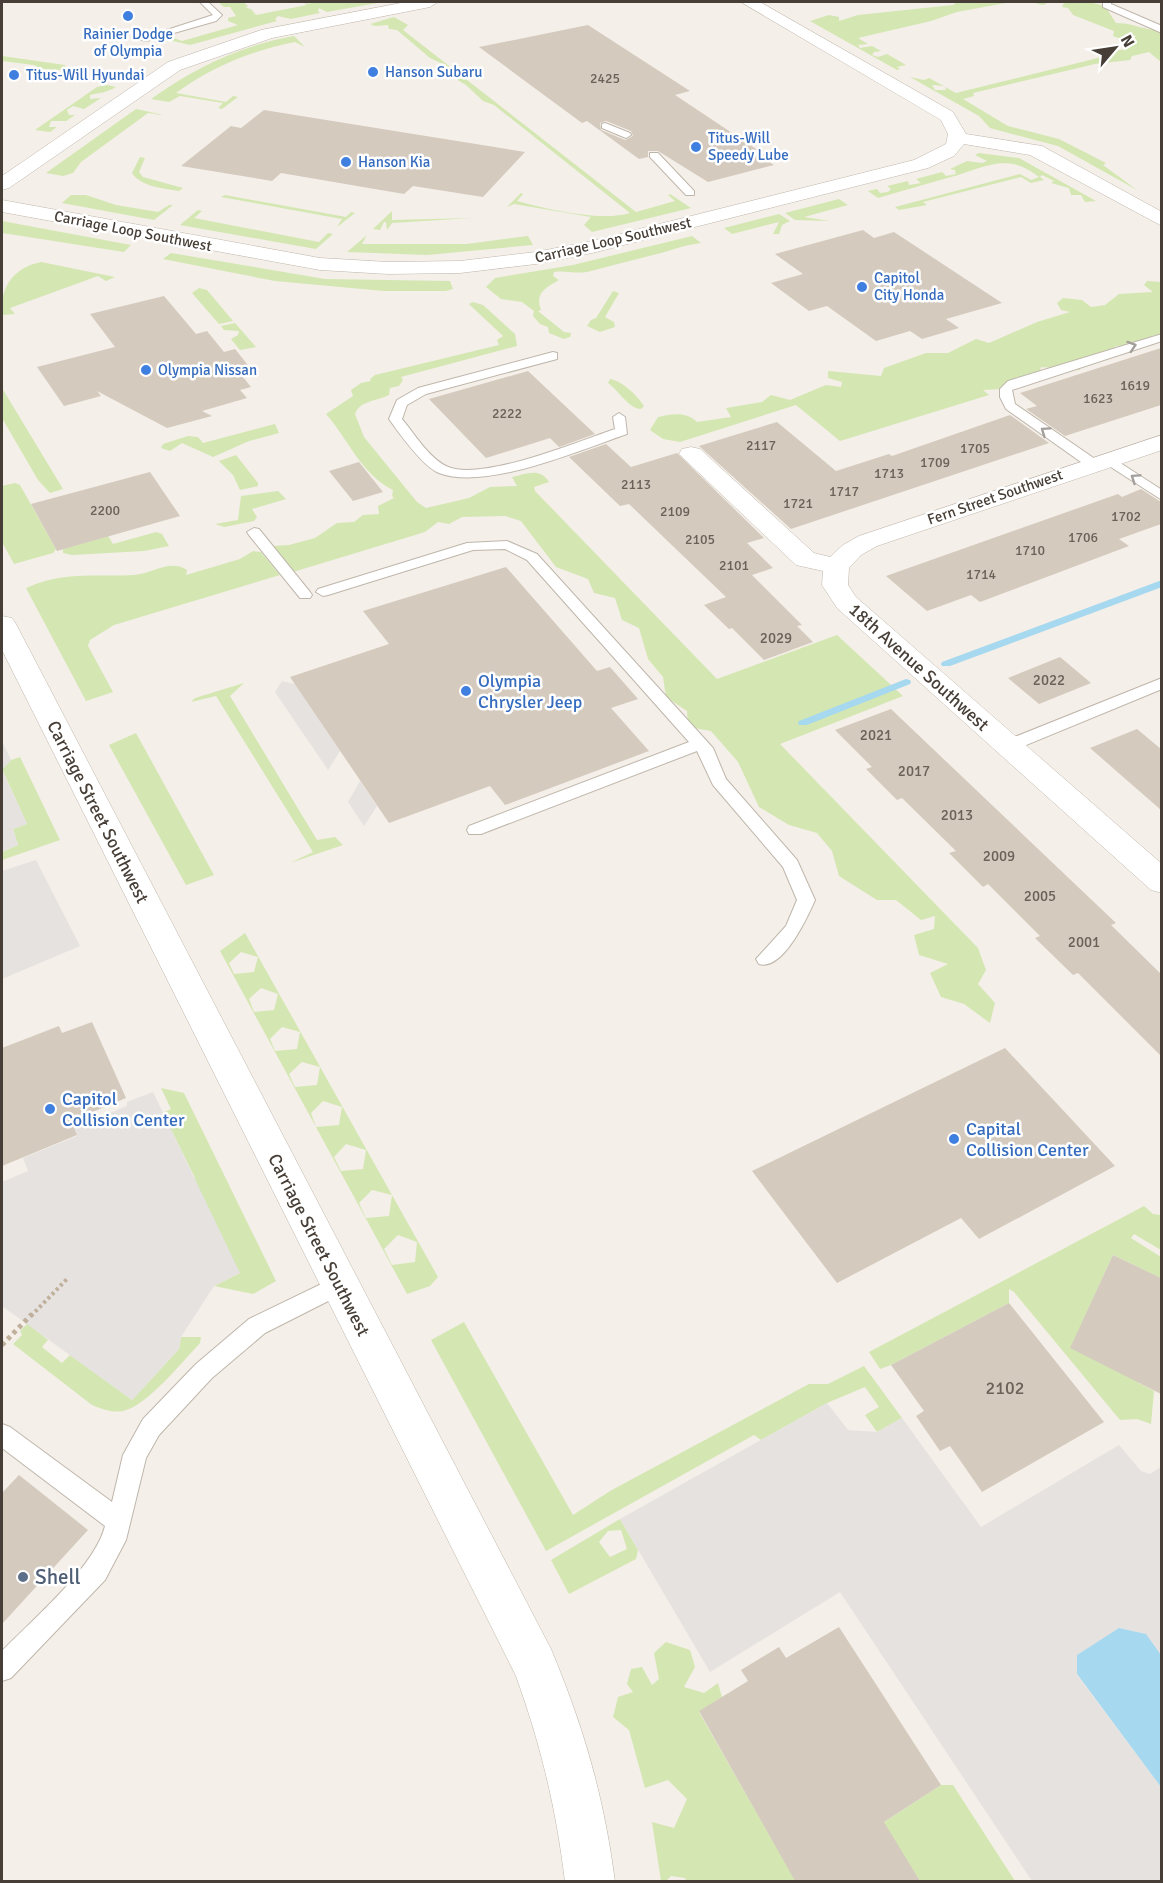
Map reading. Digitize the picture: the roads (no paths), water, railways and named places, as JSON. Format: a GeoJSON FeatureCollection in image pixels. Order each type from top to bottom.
{"type":"FeatureCollection","features":[{"type":"Feature","properties":{"kind":"street"},"geometry":{"type":"LineString","coordinates":[[2,184],[174,66],[205,51],[265,33],[430,2]]}},
{"type":"Feature","properties":{"kind":"street"},"geometry":{"type":"LineString","coordinates":[[749,2],[938,109],[954,123],[959,138],[1035,150],[1161,220]]}},
{"type":"Feature","properties":{"kind":"street","name":"Carriage Loop Southwest"},"geometry":{"type":"LineString","coordinates":[[2,206],[320,264],[388,268],[460,267],[536,258],[592,247],[910,167],[950,151],[959,138]]}},
{"type":"Feature","properties":{"kind":"street","name":"Fern Street Southwest"},"geometry":{"type":"LineString","coordinates":[[836,566],[852,550],[868,541],[1161,442]]}},
{"type":"Feature","properties":{"kind":"street"},"geometry":{"type":"LineString","coordinates":[[691,454],[805,559],[836,566]]}},
{"type":"Feature","properties":{"kind":"street","name":"18th Avenue Southwest"},"geometry":{"type":"LineString","coordinates":[[836,566],[835,585],[846,602],[1161,882]]}},
{"type":"Feature","properties":{"kind":"street","name":"Carriage Street Southwest"},"geometry":{"type":"LineString","coordinates":[[2,624],[535,1665],[562,1737],[582,1819],[590,1881]]}},
{"type":"Feature","properties":{"kind":"lane"},"geometry":{"type":"LineString","coordinates":[[143,39],[213,19],[218,15],[204,2]]}},
{"type":"Feature","properties":{"kind":"lane"},"geometry":{"type":"LineString","coordinates":[[1104,2],[1161,30]]}},
{"type":"Feature","properties":{"kind":"lane"},"geometry":{"type":"LineString","coordinates":[[605,126],[626,135]]}},
{"type":"Feature","properties":{"kind":"lane"},"geometry":{"type":"LineString","coordinates":[[654,155],[690,193]]}},
{"type":"Feature","properties":{"kind":"lane"},"geometry":{"type":"LineString","coordinates":[[1161,337],[1012,384],[1006,389],[1006,398],[1010,406],[1100,462],[1161,496]]}},
{"type":"Feature","properties":{"kind":"lane"},"geometry":{"type":"LineString","coordinates":[[553,356],[422,391],[401,403],[395,419],[441,470],[465,476],[494,471],[622,431],[619,417]]}},
{"type":"Feature","properties":{"kind":"lane"},"geometry":{"type":"LineString","coordinates":[[254,532],[305,595]]}},
{"type":"Feature","properties":{"kind":"lane"},"geometry":{"type":"LineString","coordinates":[[323,592],[472,546],[507,545],[532,557],[707,752],[719,780],[791,864],[806,900],[793,930],[765,959]]}},
{"type":"Feature","properties":{"kind":"lane"},"geometry":{"type":"LineString","coordinates":[[1008,746],[1161,683]]}},
{"type":"Feature","properties":{"kind":"lane"},"geometry":{"type":"LineString","coordinates":[[475,830],[700,744]]}},
{"type":"Feature","properties":{"kind":"lane"},"geometry":{"type":"LineString","coordinates":[[2,1669],[96,1571],[114,1540],[135,1455],[151,1427],[204,1371],[257,1326],[339,1284]]}},
{"type":"Feature","properties":{"kind":"lane"},"geometry":{"type":"LineString","coordinates":[[2,1435],[118,1521]]}},
{"type":"Feature","properties":{"kind":"water"},"geometry":{"type":"Polygon","coordinates":[[[1119,1628],[1146,1634],[1161,1655],[1161,1787],[1077,1674],[1077,1655],[1119,1628]]]}},
{"type":"Feature","properties":{"kind":"waterway"},"geometry":{"type":"LineString","coordinates":[[946,664],[1162,583]]}},
{"type":"Feature","properties":{"kind":"waterway"},"geometry":{"type":"LineString","coordinates":[[803,723],[906,682]]}},
{"type":"Feature","properties":{"kind":"place","name":"Rainier Dodge of Olympia"},"geometry":{"type":"Point","coordinates":[128,16]}},
{"type":"Feature","properties":{"kind":"place","name":"Hanson Subaru"},"geometry":{"type":"Point","coordinates":[373,72]}},
{"type":"Feature","properties":{"kind":"place","name":"Titus-Will Hyundai"},"geometry":{"type":"Point","coordinates":[14,75]}},
{"type":"Feature","properties":{"kind":"place","name":"Titus-Will Speedy Lube"},"geometry":{"type":"Point","coordinates":[696,147]}},
{"type":"Feature","properties":{"kind":"place","name":"Hanson Kia"},"geometry":{"type":"Point","coordinates":[346,162]}},
{"type":"Feature","properties":{"kind":"place","name":"Capitol City Honda"},"geometry":{"type":"Point","coordinates":[862,287]}},
{"type":"Feature","properties":{"kind":"place","name":"Olympia Nissan"},"geometry":{"type":"Point","coordinates":[146,370]}},
{"type":"Feature","properties":{"kind":"place","name":"Olympia Chrysler Jeep"},"geometry":{"type":"Point","coordinates":[466,691]}},
{"type":"Feature","properties":{"kind":"place","name":"Capitol Collision Center"},"geometry":{"type":"Point","coordinates":[50,1109]}},
{"type":"Feature","properties":{"kind":"place","name":"Capital Collision Center"},"geometry":{"type":"Point","coordinates":[954,1139]}},
{"type":"Feature","properties":{"kind":"place","name":"Shell"},"geometry":{"type":"Point","coordinates":[23,1577]}}]}
